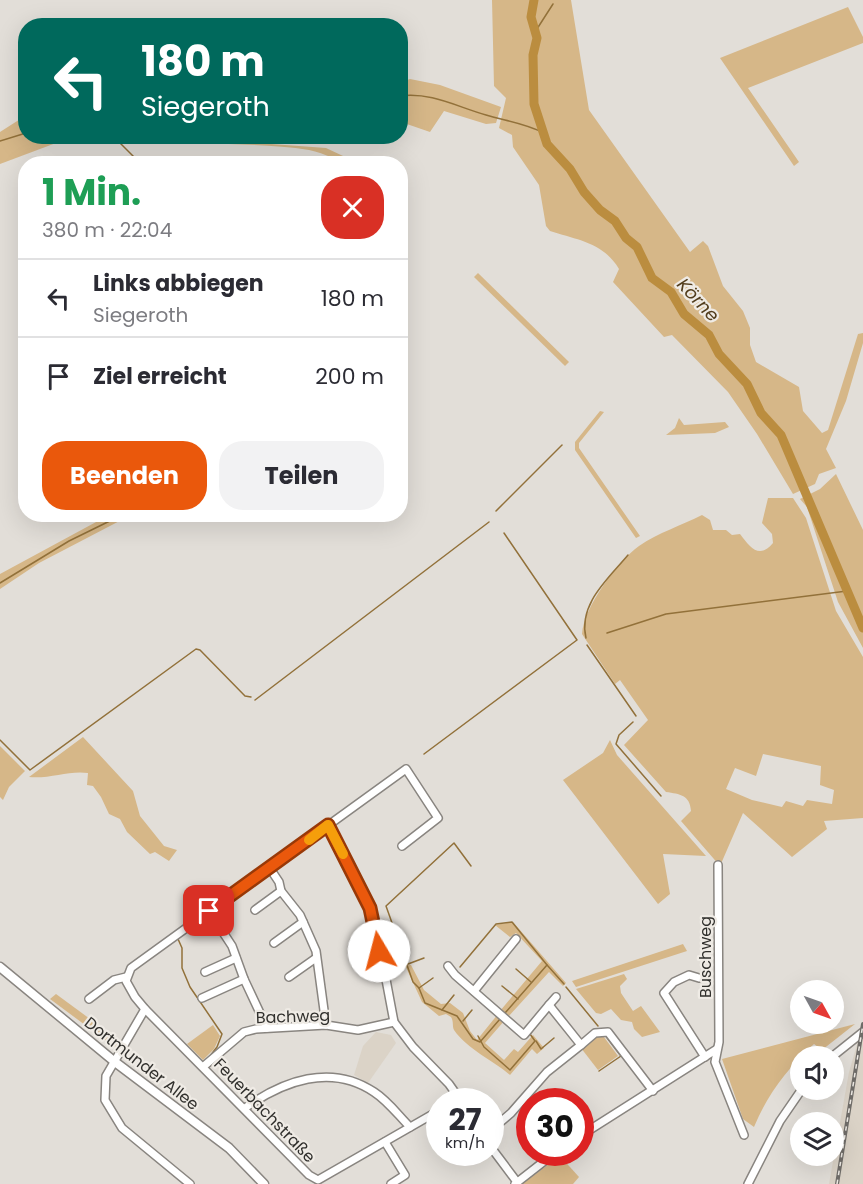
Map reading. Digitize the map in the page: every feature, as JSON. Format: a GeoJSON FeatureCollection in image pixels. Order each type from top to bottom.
{"type":"FeatureCollection","features":[{"type":"Feature","properties":{"kind":"main road","name":"Dortmunder Allee"},"geometry":{"type":"LineString","coordinates":[[0,967],[115,1062],[229,1148],[264,1184]]}},
{"type":"Feature","properties":{"kind":"street"},"geometry":{"type":"LineString","coordinates":[[88,999],[114,980],[126,977],[131,968],[406,769],[438,818],[402,846]]}},
{"type":"Feature","properties":{"kind":"street"},"geometry":{"type":"LineString","coordinates":[[328,825],[375,921],[388,1000],[394,1022],[413,1047],[452,1088]]}},
{"type":"Feature","properties":{"kind":"street","name":"Buschweg"},"geometry":{"type":"LineString","coordinates":[[718,865],[717,1050],[715,1062],[744,1135]]}},
{"type":"Feature","properties":{"kind":"street"},"geometry":{"type":"LineString","coordinates":[[269,867],[279,882],[281,891],[303,922],[312,940],[322,979],[326,1025]]}},
{"type":"Feature","properties":{"kind":"street"},"geometry":{"type":"LineString","coordinates":[[255,910],[281,891]]}},
{"type":"Feature","properties":{"kind":"street"},"geometry":{"type":"LineString","coordinates":[[209,911],[232,946],[244,979],[267,1028]]}},
{"type":"Feature","properties":{"kind":"street"},"geometry":{"type":"LineString","coordinates":[[274,943],[303,922]]}},
{"type":"Feature","properties":{"kind":"street"},"geometry":{"type":"LineString","coordinates":[[474,991],[512,947],[516,939]]}},
{"type":"Feature","properties":{"kind":"street"},"geometry":{"type":"LineString","coordinates":[[205,972],[236,958]]}},
{"type":"Feature","properties":{"kind":"street"},"geometry":{"type":"LineString","coordinates":[[289,978],[316,958]]}},
{"type":"Feature","properties":{"kind":"street"},"geometry":{"type":"LineString","coordinates":[[448,966],[454,975],[524,1035],[556,997]]}},
{"type":"Feature","properties":{"kind":"street"},"geometry":{"type":"LineString","coordinates":[[699,978],[689,975],[678,979],[664,993],[705,1057]]}},
{"type":"Feature","properties":{"kind":"street","name":"Feuerbachstraße"},"geometry":{"type":"LineString","coordinates":[[126,977],[129,989],[145,1009],[318,1182],[426,1118]]}},
{"type":"Feature","properties":{"kind":"street"},"geometry":{"type":"LineString","coordinates":[[202,998],[244,979]]}},
{"type":"Feature","properties":{"kind":"street"},"geometry":{"type":"LineString","coordinates":[[549,1005],[581,1045]]}},
{"type":"Feature","properties":{"kind":"street"},"geometry":{"type":"LineString","coordinates":[[145,1009],[106,1076],[104,1094],[107,1107],[117,1122],[190,1184]]}},
{"type":"Feature","properties":{"kind":"street","name":"Bachweg"},"geometry":{"type":"LineString","coordinates":[[204,1066],[244,1032],[267,1028],[326,1025],[358,1030],[394,1022]]}},
{"type":"Feature","properties":{"kind":"street"},"geometry":{"type":"LineString","coordinates":[[504,1119],[547,1072],[595,1033],[608,1032],[652,1091]]}},
{"type":"Feature","properties":{"kind":"street"},"geometry":{"type":"LineString","coordinates":[[844,1047],[863,1032]]}},
{"type":"Feature","properties":{"kind":"street"},"geometry":{"type":"LineString","coordinates":[[594,1127],[717,1050]]}},
{"type":"Feature","properties":{"kind":"street"},"geometry":{"type":"LineString","coordinates":[[245,1108],[285,1084],[304,1078],[329,1077],[352,1082],[372,1091],[410,1127]]}},
{"type":"Feature","properties":{"kind":"street"},"geometry":{"type":"LineString","coordinates":[[748,1184],[780,1121],[794,1100]]}},
{"type":"Feature","properties":{"kind":"street"},"geometry":{"type":"LineString","coordinates":[[385,1142],[405,1176],[391,1184]]}},
{"type":"Feature","properties":{"kind":"street"},"geometry":{"type":"LineString","coordinates":[[504,1166],[516,1183],[538,1166]]}},
{"type":"Feature","properties":{"kind":"shaded area"},"geometry":{"type":"Polygon","coordinates":[[[492,0],[571,0],[589,110],[690,252],[703,241],[708,246],[723,286],[743,311],[750,328],[750,345],[756,362],[799,387],[803,411],[822,433],[828,430],[858,334],[863,333],[863,343],[846,401],[826,449],[836,468],[819,474],[815,484],[793,494],[757,434],[728,392],[672,335],[664,337],[613,282],[619,269],[613,260],[597,247],[550,231],[546,226],[539,185],[513,147],[512,135],[499,128],[506,98],[494,86],[492,0]]]}},
{"type":"Feature","properties":{"kind":"shaded area"},"geometry":{"type":"Polygon","coordinates":[[[848,7],[863,37],[863,43],[748,88],[799,162],[794,166],[720,58],[848,7]]]}},
{"type":"Feature","properties":{"kind":"shaded area"},"geometry":{"type":"Polygon","coordinates":[[[408,80],[440,85],[501,107],[496,123],[486,124],[444,111],[430,132],[408,124],[408,80]]]}},
{"type":"Feature","properties":{"kind":"shaded area"},"geometry":{"type":"Polygon","coordinates":[[[18,120],[18,144],[53,144],[0,164],[0,132],[18,120]]]}},
{"type":"Feature","properties":{"kind":"shaded area"},"geometry":{"type":"Polygon","coordinates":[[[224,144],[270,144],[326,148],[343,156],[329,156],[309,150],[224,144]]]}},
{"type":"Feature","properties":{"kind":"shaded area"},"geometry":{"type":"Polygon","coordinates":[[[478,273],[569,362],[565,366],[474,277],[478,273]]]}},
{"type":"Feature","properties":{"kind":"shaded area"},"geometry":{"type":"Polygon","coordinates":[[[600,411],[604,412],[579,443],[579,448],[640,536],[636,538],[575,450],[575,442],[600,411]]]}},
{"type":"Feature","properties":{"kind":"shaded area"},"geometry":{"type":"Polygon","coordinates":[[[679,418],[684,425],[725,422],[729,427],[715,433],[666,435],[675,428],[679,418]]]}},
{"type":"Feature","properties":{"kind":"shaded area"},"geometry":{"type":"Polygon","coordinates":[[[836,474],[863,530],[863,648],[838,602],[807,507],[800,499],[820,489],[836,474]]]}},
{"type":"Feature","properties":{"kind":"shaded area"},"geometry":{"type":"Polygon","coordinates":[[[768,498],[793,498],[806,518],[836,611],[863,657],[863,818],[824,821],[827,829],[792,857],[743,813],[720,866],[681,821],[691,811],[686,798],[666,792],[624,745],[648,720],[620,680],[615,684],[582,634],[589,611],[603,586],[630,553],[646,541],[702,515],[710,520],[713,530],[726,530],[732,535],[740,534],[755,550],[763,551],[773,543],[772,534],[762,523],[768,498]],[[763,754],[756,776],[735,768],[726,789],[752,800],[782,807],[786,801],[803,806],[807,800],[832,804],[834,790],[820,785],[821,766],[763,754]]]}},
{"type":"Feature","properties":{"kind":"shaded area"},"geometry":{"type":"Polygon","coordinates":[[[96,522],[118,522],[39,563],[0,589],[0,574],[96,522]]]}},
{"type":"Feature","properties":{"kind":"shaded area"},"geometry":{"type":"Polygon","coordinates":[[[83,737],[133,791],[140,816],[164,846],[177,850],[169,861],[155,852],[150,854],[127,832],[120,819],[109,814],[93,786],[87,785],[88,773],[29,777],[83,737]]]}},
{"type":"Feature","properties":{"kind":"shaded area"},"geometry":{"type":"Polygon","coordinates":[[[610,740],[617,755],[706,856],[663,854],[670,894],[658,904],[563,780],[603,753],[610,740]]]}},
{"type":"Feature","properties":{"kind":"shaded area"},"geometry":{"type":"Polygon","coordinates":[[[0,746],[25,771],[9,787],[3,800],[0,797],[0,746]]]}},
{"type":"Feature","properties":{"kind":"shaded area"},"geometry":{"type":"Polygon","coordinates":[[[513,922],[566,983],[563,986],[549,972],[508,1017],[500,1011],[542,961],[516,933],[510,937],[495,925],[513,922]]]}},
{"type":"Feature","properties":{"kind":"shaded area"},"geometry":{"type":"Polygon","coordinates":[[[683,944],[687,951],[576,987],[572,981],[683,944]]]}},
{"type":"Feature","properties":{"kind":"shaded area"},"geometry":{"type":"Polygon","coordinates":[[[404,963],[411,965],[424,990],[441,1004],[450,1003],[463,1013],[470,1031],[477,1040],[498,1014],[505,1020],[485,1043],[504,1060],[514,1049],[518,1052],[533,1035],[544,1048],[537,1054],[532,1049],[510,1075],[460,1037],[454,1030],[451,1017],[446,1014],[439,1016],[422,1002],[404,963]]]}},
{"type":"Feature","properties":{"kind":"shaded area"},"geometry":{"type":"Polygon","coordinates":[[[624,974],[627,979],[620,986],[621,993],[633,1011],[641,1006],[660,1032],[642,1037],[634,1029],[632,1022],[621,1020],[611,1009],[601,1014],[596,1013],[576,989],[624,974]]]}},
{"type":"Feature","properties":{"kind":"shaded area"},"geometry":{"type":"Polygon","coordinates":[[[56,994],[120,1041],[116,1048],[50,999],[56,994]]]}},
{"type":"Feature","properties":{"kind":"shaded area"},"geometry":{"type":"Polygon","coordinates":[[[855,1024],[844,1033],[844,1027],[855,1024]]]}},
{"type":"Feature","properties":{"kind":"shaded area"},"geometry":{"type":"Polygon","coordinates":[[[213,1025],[220,1036],[214,1049],[203,1060],[187,1044],[213,1025]]]}},
{"type":"Feature","properties":{"kind":"shaded area"},"geometry":{"type":"Polygon","coordinates":[[[376,1032],[391,1035],[396,1043],[368,1083],[354,1075],[363,1046],[376,1032]]]}},
{"type":"Feature","properties":{"kind":"shaded area"},"geometry":{"type":"Polygon","coordinates":[[[601,1033],[618,1056],[598,1070],[581,1048],[601,1033]]]}},
{"type":"Feature","properties":{"kind":"shaded area"},"geometry":{"type":"Polygon","coordinates":[[[817,1034],[842,1034],[827,1046],[814,1044],[812,1046],[790,1046],[790,1069],[772,1092],[754,1127],[743,1119],[722,1059],[817,1034]]]}},
{"type":"Feature","properties":{"kind":"shaded area"},"geometry":{"type":"Polygon","coordinates":[[[863,1037],[863,1184],[829,1184],[832,1166],[844,1166],[844,1112],[842,1112],[849,1072],[858,1041],[863,1037]]]}},
{"type":"Feature","properties":{"kind":"shaded area"},"geometry":{"type":"Polygon","coordinates":[[[546,1166],[569,1166],[579,1177],[573,1184],[522,1184],[546,1166]]]}},
{"type":"Feature","properties":{"kind":"waterway","name":"Körne"},"geometry":{"type":"LineString","coordinates":[[534,0],[531,17],[537,38],[533,55],[534,104],[547,144],[570,169],[584,192],[600,210],[615,221],[626,238],[637,247],[652,278],[671,292],[684,314],[709,335],[719,354],[747,384],[761,413],[781,435],[863,628]]}},
{"type":"Feature","properties":{"kind":"waterway"},"geometry":{"type":"LineString","coordinates":[[535,32],[553,4]]}},
{"type":"Feature","properties":{"kind":"waterway"},"geometry":{"type":"LineString","coordinates":[[408,95],[434,98],[523,124],[544,133]]}},
{"type":"Feature","properties":{"kind":"waterway"},"geometry":{"type":"LineString","coordinates":[[0,141],[18,135]]}},
{"type":"Feature","properties":{"kind":"waterway"},"geometry":{"type":"LineString","coordinates":[[121,144],[133,156]]}},
{"type":"Feature","properties":{"kind":"waterway"},"geometry":{"type":"LineString","coordinates":[[496,511],[562,445]]}},
{"type":"Feature","properties":{"kind":"waterway"},"geometry":{"type":"LineString","coordinates":[[0,583],[69,541],[108,522]]}},
{"type":"Feature","properties":{"kind":"waterway"},"geometry":{"type":"LineString","coordinates":[[255,700],[489,522]]}},
{"type":"Feature","properties":{"kind":"waterway"},"geometry":{"type":"LineString","coordinates":[[424,754],[577,640],[504,533]]}},
{"type":"Feature","properties":{"kind":"waterway"},"geometry":{"type":"LineString","coordinates":[[586,638],[586,614],[590,603],[628,555]]}},
{"type":"Feature","properties":{"kind":"waterway"},"geometry":{"type":"LineString","coordinates":[[607,633],[666,614],[847,591]]}},
{"type":"Feature","properties":{"kind":"waterway"},"geometry":{"type":"LineString","coordinates":[[587,645],[636,716]]}},
{"type":"Feature","properties":{"kind":"waterway"},"geometry":{"type":"LineString","coordinates":[[0,740],[30,770],[196,649],[200,650],[245,696],[251,697]]}},
{"type":"Feature","properties":{"kind":"waterway"},"geometry":{"type":"LineString","coordinates":[[633,722],[619,735],[616,744],[661,796]]}},
{"type":"Feature","properties":{"kind":"waterway"},"geometry":{"type":"LineString","coordinates":[[471,866],[454,843],[386,906],[413,982],[419,988],[425,1003],[457,1016],[473,1039],[480,1042],[500,1019]]}},
{"type":"Feature","properties":{"kind":"waterway"},"geometry":{"type":"LineString","coordinates":[[460,967],[496,924],[512,922],[547,965]]}},
{"type":"Feature","properties":{"kind":"waterway"},"geometry":{"type":"LineString","coordinates":[[178,939],[182,948],[182,968],[190,987],[222,1034],[217,1047],[210,1056]]}},
{"type":"Feature","properties":{"kind":"waterway"},"geometry":{"type":"LineString","coordinates":[[408,964],[424,958]]}},
{"type":"Feature","properties":{"kind":"waterway"},"geometry":{"type":"LineString","coordinates":[[505,1013],[547,965],[564,984]]}},
{"type":"Feature","properties":{"kind":"waterway"},"geometry":{"type":"LineString","coordinates":[[516,969],[531,982]]}},
{"type":"Feature","properties":{"kind":"waterway"},"geometry":{"type":"LineString","coordinates":[[419,988],[433,978]]}},
{"type":"Feature","properties":{"kind":"waterway"},"geometry":{"type":"LineString","coordinates":[[502,986],[518,999]]}},
{"type":"Feature","properties":{"kind":"waterway"},"geometry":{"type":"LineString","coordinates":[[566,987],[598,1026]]}},
{"type":"Feature","properties":{"kind":"waterway"},"geometry":{"type":"LineString","coordinates":[[442,1010],[454,995]]}},
{"type":"Feature","properties":{"kind":"waterway"},"geometry":{"type":"LineString","coordinates":[[463,1021],[472,1010]]}},
{"type":"Feature","properties":{"kind":"waterway"},"geometry":{"type":"LineString","coordinates":[[478,1036],[484,1047],[510,1070],[535,1041],[530,1034],[540,1021]]}},
{"type":"Feature","properties":{"kind":"waterway"},"geometry":{"type":"LineString","coordinates":[[599,1071],[621,1056],[605,1035]]}},
{"type":"Feature","properties":{"kind":"waterway"},"geometry":{"type":"LineString","coordinates":[[536,1041],[541,1049],[554,1038]]}},
{"type":"Feature","properties":{"kind":"railway"},"geometry":{"type":"LineString","coordinates":[[837,1184],[863,1024]]}},
{"type":"Feature","properties":{"kind":"slow traffic"},"geometry":{"type":"LineString","coordinates":[[309,840],[328,825],[343,854]]}},
{"type":"Feature","properties":{"kind":"route"},"geometry":{"type":"LineString","coordinates":[[209,911],[328,825],[370,908],[375,921],[379,951]]}}]}
